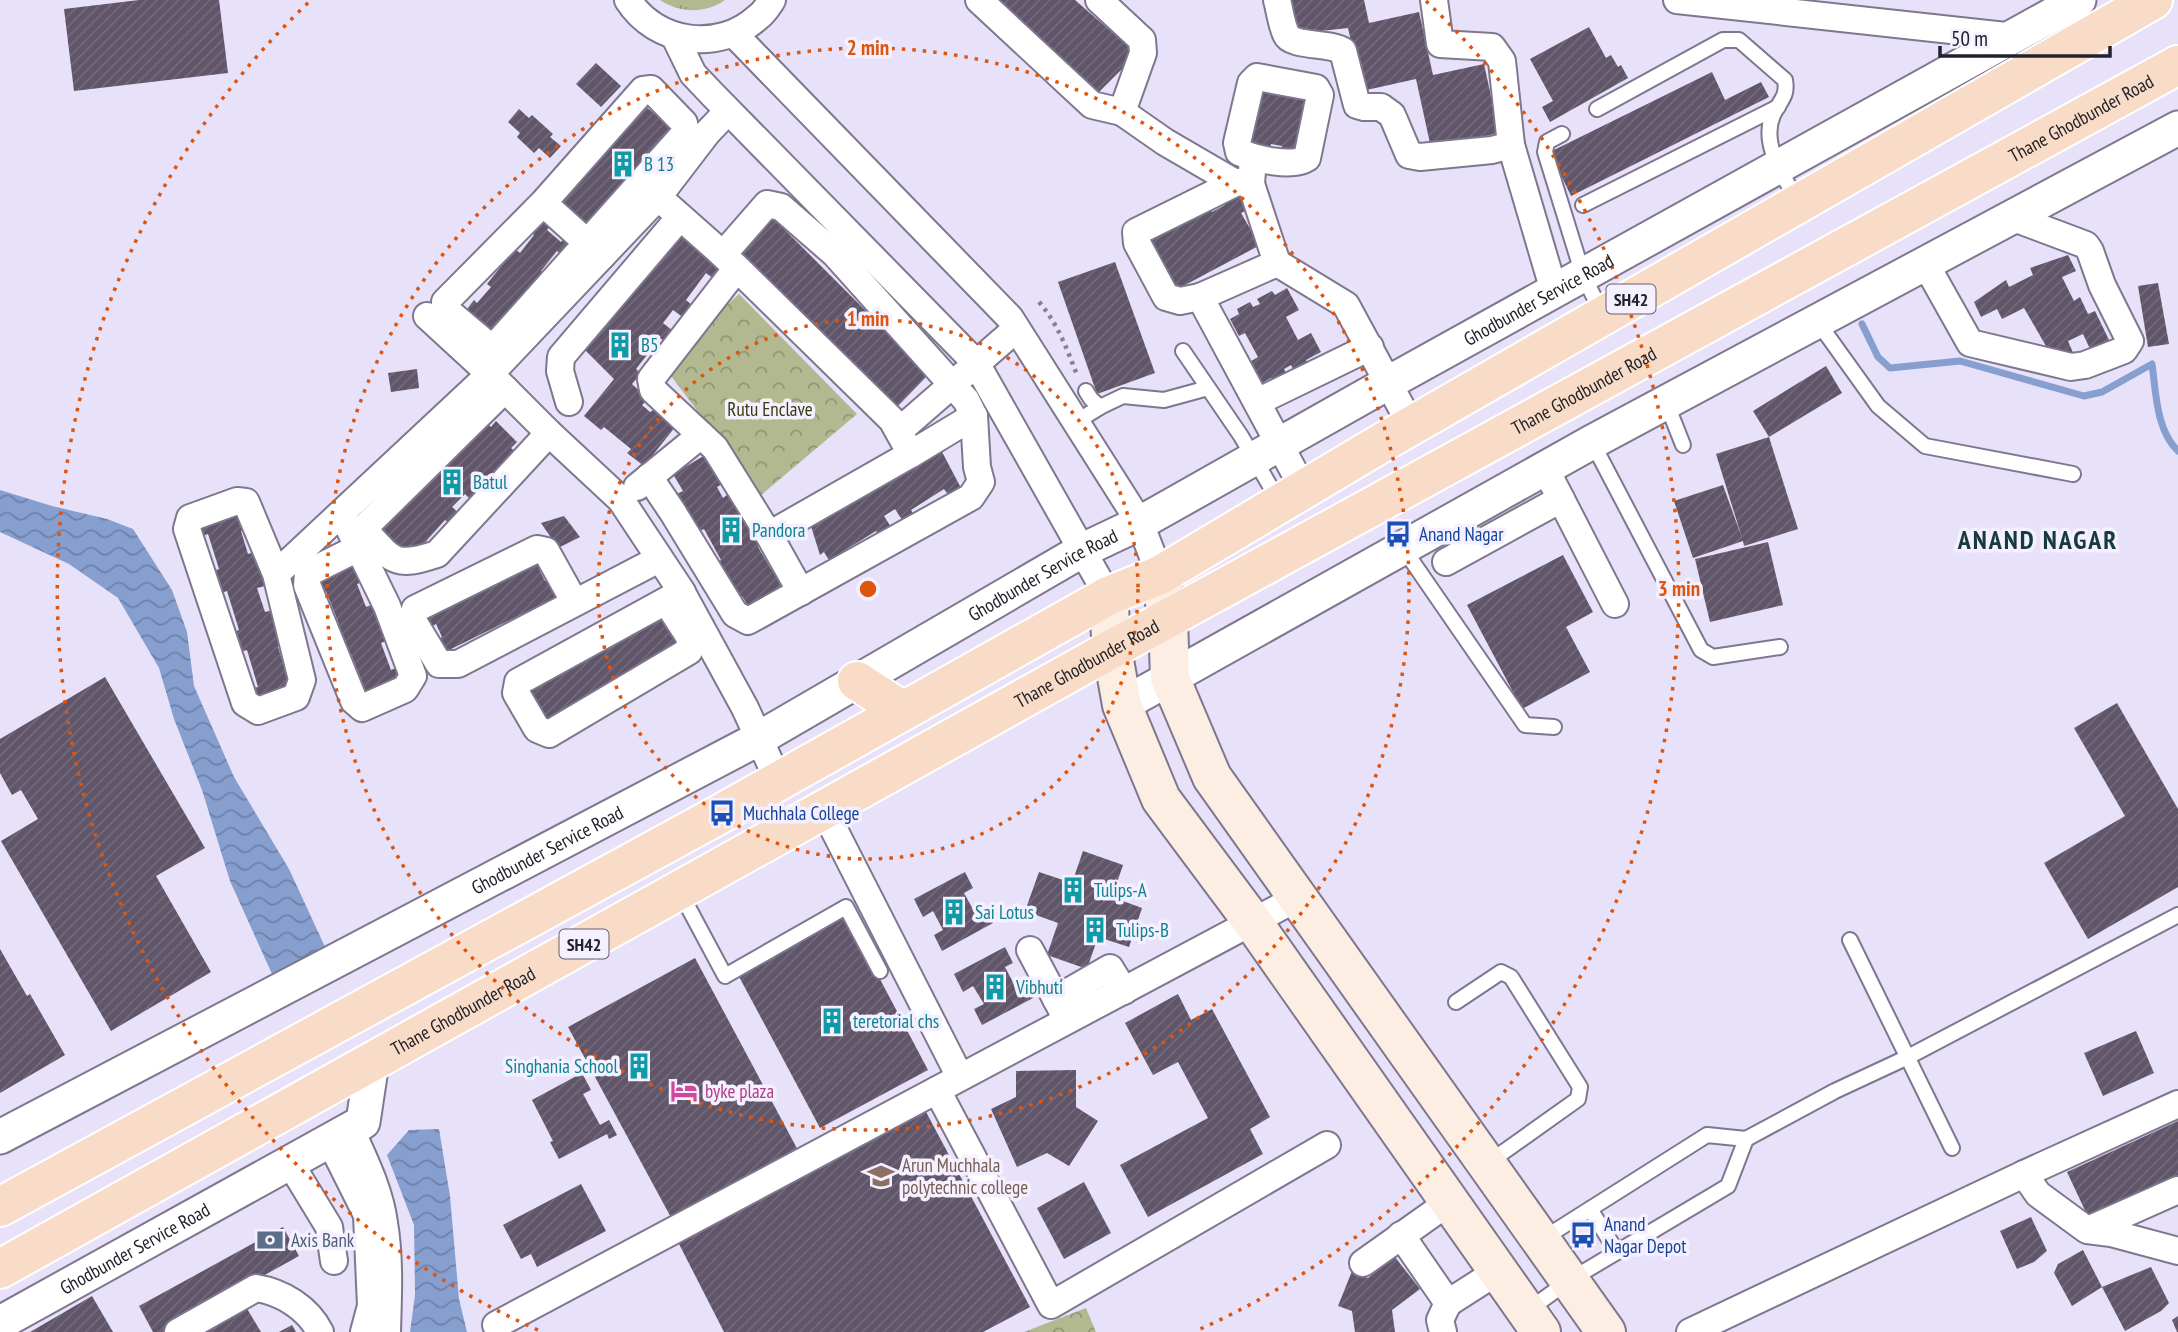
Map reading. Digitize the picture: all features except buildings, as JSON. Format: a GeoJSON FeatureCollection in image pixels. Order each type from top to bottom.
{"type":"FeatureCollection","features":[{"type":"Feature","properties":{"kind":"main road","name":"SH42"},"geometry":{"type":"LineString","coordinates":[[0,1207],[710,820],[1108,596],[1160,575],[1411,425],[2153,0]]}},
{"type":"Feature","properties":{"kind":"main road","name":"Thane Ghodbunder Road"},"geometry":{"type":"LineString","coordinates":[[0,1269],[1112,649],[2178,65]]}},
{"type":"Feature","properties":{"kind":"main road"},"geometry":{"type":"LineString","coordinates":[[1160,575],[1168,619],[1171,678],[1212,778],[1606,1332]]}},
{"type":"Feature","properties":{"kind":"main road"},"geometry":{"type":"LineString","coordinates":[[1108,596],[1112,649],[1122,705],[1161,799],[1252,922],[1534,1322]]}},
{"type":"Feature","properties":{"kind":"main road"},"geometry":{"type":"LineString","coordinates":[[857,681],[903,710]]}},
{"type":"Feature","properties":{"kind":"street"},"geometry":{"type":"LineString","coordinates":[[628,0],[634,10],[653,26],[675,37],[705,40],[734,34],[759,17],[772,0]]}},
{"type":"Feature","properties":{"kind":"street"},"geometry":{"type":"LineString","coordinates":[[979,0],[1092,106],[1122,113],[1165,142],[1247,175],[1277,263],[1346,305],[1411,425]]}},
{"type":"Feature","properties":{"kind":"street"},"geometry":{"type":"LineString","coordinates":[[1099,0],[1142,40],[1143,53],[1122,113]]}},
{"type":"Feature","properties":{"kind":"street"},"geometry":{"type":"LineString","coordinates":[[1277,0],[1286,37],[1293,41],[1335,46],[1343,51],[1357,105],[1381,107],[1392,116],[1409,155],[1420,157],[1511,145]]}},
{"type":"Feature","properties":{"kind":"street"},"geometry":{"type":"LineString","coordinates":[[1434,0],[1440,44],[1492,47],[1502,61],[1511,145],[1554,291]]}},
{"type":"Feature","properties":{"kind":"street","name":"Ghodbunder Service Road"},"geometry":{"type":"LineString","coordinates":[[0,1138],[758,739],[1083,550],[1140,523],[2079,0]]}},
{"type":"Feature","properties":{"kind":"street"},"geometry":{"type":"LineString","coordinates":[[1690,1],[2015,37]]}},
{"type":"Feature","properties":{"kind":"street"},"geometry":{"type":"LineString","coordinates":[[734,34],[1010,318],[1140,523],[1160,575]]}},
{"type":"Feature","properties":{"kind":"street"},"geometry":{"type":"LineString","coordinates":[[675,37],[693,74],[976,363],[1108,596]]}},
{"type":"Feature","properties":{"kind":"street"},"geometry":{"type":"LineString","coordinates":[[549,433],[437,554],[417,561],[401,562],[388,557],[367,533],[367,525],[498,382],[594,249],[686,132],[684,123],[651,89],[643,90],[543,203],[445,302],[445,309],[489,346],[496,345],[594,249],[658,197],[728,111]]}},
{"type":"Feature","properties":{"kind":"street"},"geometry":{"type":"LineString","coordinates":[[1122,705],[1592,442],[2178,128]]}},
{"type":"Feature","properties":{"kind":"street"},"geometry":{"type":"LineString","coordinates":[[1247,175],[1136,232],[1137,243],[1166,297],[1180,301],[1200,297],[1277,263]]}},
{"type":"Feature","properties":{"kind":"street"},"geometry":{"type":"LineString","coordinates":[[658,197],[728,259],[892,420],[905,443]]}},
{"type":"Feature","properties":{"kind":"street"},"geometry":{"type":"LineString","coordinates":[[543,203],[594,249]]}},
{"type":"Feature","properties":{"kind":"street"},"geometry":{"type":"LineString","coordinates":[[649,477],[735,614],[748,621],[802,592],[971,498],[981,482],[977,467],[974,416],[966,400],[835,254],[781,207],[767,204],[726,251],[728,259],[651,379],[653,390],[715,448],[802,592]]}},
{"type":"Feature","properties":{"kind":"street"},"geometry":{"type":"LineString","coordinates":[[569,401],[559,371],[561,357],[680,217]]}},
{"type":"Feature","properties":{"kind":"street"},"geometry":{"type":"LineString","coordinates":[[1925,263],[1970,343],[2071,367],[2085,365],[2124,351],[2130,341],[2102,285],[2086,245],[2014,218]]}},
{"type":"Feature","properties":{"kind":"street"},"geometry":{"type":"LineString","coordinates":[[1200,297],[1257,402],[1266,452],[1292,497]]}},
{"type":"Feature","properties":{"kind":"street"},"geometry":{"type":"LineString","coordinates":[[427,316],[621,500],[659,559],[674,596],[690,638],[689,651],[549,734],[537,729],[516,694],[517,682],[674,596]]}},
{"type":"Feature","properties":{"kind":"street"},"geometry":{"type":"LineString","coordinates":[[540,322],[570,347]]}},
{"type":"Feature","properties":{"kind":"street"},"geometry":{"type":"LineString","coordinates":[[905,443],[951,384],[1016,329]]}},
{"type":"Feature","properties":{"kind":"street"},"geometry":{"type":"LineString","coordinates":[[1257,402],[1370,347]]}},
{"type":"Feature","properties":{"kind":"street"},"geometry":{"type":"LineString","coordinates":[[276,574],[342,513],[498,382]]}},
{"type":"Feature","properties":{"kind":"street"},"geometry":{"type":"LineString","coordinates":[[769,534],[905,443],[974,416]]}},
{"type":"Feature","properties":{"kind":"street"},"geometry":{"type":"LineString","coordinates":[[621,500],[701,435]]}},
{"type":"Feature","properties":{"kind":"street"},"geometry":{"type":"LineString","coordinates":[[1545,468],[1615,604]]}},
{"type":"Feature","properties":{"kind":"street"},"geometry":{"type":"LineString","coordinates":[[1446,562],[1561,499]]}},
{"type":"Feature","properties":{"kind":"street"},"geometry":{"type":"LineString","coordinates":[[237,500],[246,502],[276,574],[302,680],[296,697],[258,711],[245,703],[187,529],[190,517],[237,500]]}},
{"type":"Feature","properties":{"kind":"street"},"geometry":{"type":"LineString","coordinates":[[342,513],[387,606],[413,676],[405,689],[362,708],[354,701],[307,585],[308,573],[358,548]]}},
{"type":"Feature","properties":{"kind":"street"},"geometry":{"type":"LineString","coordinates":[[575,603],[546,551],[537,549],[415,609],[412,619],[439,664],[458,664],[575,603],[659,559]]}},
{"type":"Feature","properties":{"kind":"street"},"geometry":{"type":"LineString","coordinates":[[674,596],[745,708],[778,780]]}},
{"type":"Feature","properties":{"kind":"street"},"geometry":{"type":"LineString","coordinates":[[824,810],[1051,1305],[1327,1145]]}},
{"type":"Feature","properties":{"kind":"street"},"geometry":{"type":"LineString","coordinates":[[496,1325],[948,1084],[1062,1010],[1120,985],[1299,897]]}},
{"type":"Feature","properties":{"kind":"street"},"geometry":{"type":"LineString","coordinates":[[1120,985],[1203,929]]}},
{"type":"Feature","properties":{"kind":"street"},"geometry":{"type":"LineString","coordinates":[[1030,950],[1062,1010]]}},
{"type":"Feature","properties":{"kind":"street"},"geometry":{"type":"LineString","coordinates":[[341,1136],[363,1122],[372,1062]]}},
{"type":"Feature","properties":{"kind":"street"},"geometry":{"type":"LineString","coordinates":[[1690,1332],[2178,1104]]}},
{"type":"Feature","properties":{"kind":"street"},"geometry":{"type":"LineString","coordinates":[[341,1136],[355,1191],[366,1215],[371,1306],[364,1332]]}},
{"type":"Feature","properties":{"kind":"street"},"geometry":{"type":"LineString","coordinates":[[341,1136],[365,1162],[384,1221],[388,1275],[387,1332]]}},
{"type":"Feature","properties":{"kind":"street","name":"Ghodbunder Service Road"},"geometry":{"type":"LineString","coordinates":[[0,1323],[341,1136]]}},
{"type":"Feature","properties":{"kind":"street"},"geometry":{"type":"LineString","coordinates":[[290,1163],[331,1235],[334,1261]]}},
{"type":"Feature","properties":{"kind":"street"},"geometry":{"type":"LineString","coordinates":[[2024,1174],[2038,1194],[2087,1230],[2111,1233],[2178,1251]]}},
{"type":"Feature","properties":{"kind":"street"},"geometry":{"type":"LineString","coordinates":[[2087,1230],[2178,1190]]}},
{"type":"Feature","properties":{"kind":"street"},"geometry":{"type":"LineString","coordinates":[[318,1209],[355,1191]]}},
{"type":"Feature","properties":{"kind":"street"},"geometry":{"type":"LineString","coordinates":[[1363,1263],[1448,1202]]}},
{"type":"Feature","properties":{"kind":"street"},"geometry":{"type":"LineString","coordinates":[[1401,1235],[1448,1303]]}},
{"type":"Feature","properties":{"kind":"street"},"geometry":{"type":"LineString","coordinates":[[1443,1332],[1440,1320],[1448,1303],[1497,1271]]}},
{"type":"Feature","properties":{"kind":"street"},"geometry":{"type":"LineString","coordinates":[[178,1332],[256,1288],[289,1298],[315,1322],[320,1332]]}},
{"type":"Feature","properties":{"kind":"lane"},"geometry":{"type":"LineString","coordinates":[[1597,109],[1723,40],[1739,40],[1785,80],[1787,92],[1772,118],[1770,142],[1778,167],[1799,203]]}},
{"type":"Feature","properties":{"kind":"lane"},"geometry":{"type":"LineString","coordinates":[[1583,205],[1778,107]]}},
{"type":"Feature","properties":{"kind":"lane"},"geometry":{"type":"LineString","coordinates":[[1562,134],[1547,142],[1545,152],[1583,275],[1603,315]]}},
{"type":"Feature","properties":{"kind":"lane"},"geometry":{"type":"LineString","coordinates":[[1817,321],[1878,406],[1925,446],[2073,474]]}},
{"type":"Feature","properties":{"kind":"lane"},"geometry":{"type":"LineString","coordinates":[[1183,351],[1241,436],[1266,452]]}},
{"type":"Feature","properties":{"kind":"lane"},"geometry":{"type":"LineString","coordinates":[[1076,422],[1123,396],[1164,400],[1208,388]]}},
{"type":"Feature","properties":{"kind":"lane"},"geometry":{"type":"LineString","coordinates":[[1086,391],[1100,407]]}},
{"type":"Feature","properties":{"kind":"lane"},"geometry":{"type":"LineString","coordinates":[[1666,402],[1683,445]]}},
{"type":"Feature","properties":{"kind":"lane"},"geometry":{"type":"LineString","coordinates":[[1592,442],[1701,650],[1713,657],[1780,647]]}},
{"type":"Feature","properties":{"kind":"lane"},"geometry":{"type":"LineString","coordinates":[[1402,547],[1525,725],[1554,727]]}},
{"type":"Feature","properties":{"kind":"lane"},"geometry":{"type":"LineString","coordinates":[[679,891],[725,975],[846,907],[880,971]]}},
{"type":"Feature","properties":{"kind":"lane"},"geometry":{"type":"LineString","coordinates":[[1541,1240],[1707,1135],[1746,1139],[2178,915]]}},
{"type":"Feature","properties":{"kind":"lane"},"geometry":{"type":"LineString","coordinates":[[1850,940],[1952,1148]]}},
{"type":"Feature","properties":{"kind":"lane"},"geometry":{"type":"LineString","coordinates":[[1455,1002],[1501,972],[1511,976],[1580,1087],[1578,1099],[1487,1163]]}},
{"type":"Feature","properties":{"kind":"lane"},"geometry":{"type":"LineString","coordinates":[[1534,1322],[1570,1280],[1728,1186],[1746,1139]]}},
{"type":"Feature","properties":{"kind":"lane"},"geometry":{"type":"LineString","coordinates":[[1590,1209],[1616,1252]]}},
{"type":"Feature","properties":{"kind":"path"},"geometry":{"type":"LineString","coordinates":[[1039,302],[1051,316],[1079,381],[1086,391]]}},
{"type":"Feature","properties":{"kind":"green space"},"geometry":{"type":"Polygon","coordinates":[[[660,0],[725,0],[709,8],[692,10],[675,7],[660,0]]]}},
{"type":"Feature","properties":{"kind":"green space","name":"Rutu Enclave"},"geometry":{"type":"Polygon","coordinates":[[[739,294],[857,414],[761,495],[662,364],[739,294]]]}},
{"type":"Feature","properties":{"kind":"green space"},"geometry":{"type":"Polygon","coordinates":[[[1086,1308],[1096,1332],[1024,1332],[1086,1308]]]}},
{"type":"Feature","properties":{"kind":"water"},"geometry":{"type":"Polygon","coordinates":[[[0,490],[107,519],[133,529],[172,590],[187,632],[194,686],[234,777],[289,869],[326,949],[272,974],[230,881],[202,790],[174,719],[159,668],[118,598],[69,564],[0,532],[0,490]]]}},
{"type":"Feature","properties":{"kind":"water"},"geometry":{"type":"Polygon","coordinates":[[[439,1129],[450,1196],[459,1299],[467,1332],[410,1332],[415,1295],[414,1225],[387,1155],[409,1130],[439,1129]]]}},
{"type":"Feature","properties":{"kind":"waterway"},"geometry":{"type":"LineString","coordinates":[[1862,324],[1878,357],[1890,368],[1960,361],[2084,396],[2102,392],[2152,364],[2161,422],[2178,451]]}},
{"type":"Feature","properties":{"kind":"place","name":"B 13"},"geometry":{"type":"Point","coordinates":[623,164]}},
{"type":"Feature","properties":{"kind":"place","name":"B5"},"geometry":{"type":"Point","coordinates":[620,345]}},
{"type":"Feature","properties":{"kind":"place","name":"Batul"},"geometry":{"type":"Point","coordinates":[452,482]}},
{"type":"Feature","properties":{"kind":"place","name":"Pandora"},"geometry":{"type":"Point","coordinates":[731,530]}},
{"type":"Feature","properties":{"kind":"place","name":"Anand Nagar"},"geometry":{"type":"Point","coordinates":[1398,534]}},
{"type":"Feature","properties":{"kind":"place","name":"Muchhala College"},"geometry":{"type":"Point","coordinates":[722,813]}},
{"type":"Feature","properties":{"kind":"place","name":"Tulips-A"},"geometry":{"type":"Point","coordinates":[1073,890]}},
{"type":"Feature","properties":{"kind":"place","name":"Sai Lotus"},"geometry":{"type":"Point","coordinates":[954,912]}},
{"type":"Feature","properties":{"kind":"place","name":"Tulips-B"},"geometry":{"type":"Point","coordinates":[1095,930]}},
{"type":"Feature","properties":{"kind":"place","name":"Vibhuti"},"geometry":{"type":"Point","coordinates":[995,987]}},
{"type":"Feature","properties":{"kind":"place","name":"teretorial chs"},"geometry":{"type":"Point","coordinates":[832,1021]}},
{"type":"Feature","properties":{"kind":"place","name":"Singhania School"},"geometry":{"type":"Point","coordinates":[639,1066]}},
{"type":"Feature","properties":{"kind":"place","name":"byke plaza"},"geometry":{"type":"Point","coordinates":[684,1091]}},
{"type":"Feature","properties":{"kind":"place","name":"Arun Muchhala polytechnic college"},"geometry":{"type":"Point","coordinates":[881,1176]}},
{"type":"Feature","properties":{"kind":"place","name":"Anand Nagar Depot"},"geometry":{"type":"Point","coordinates":[1583,1235]}},
{"type":"Feature","properties":{"kind":"place","name":"Axis Bank"},"geometry":{"type":"Point","coordinates":[270,1240]}},
{"type":"Feature","properties":{"kind":"district","name":"ANAND NAGAR"},"geometry":{"type":"Point","coordinates":[2038,539]}}]}
